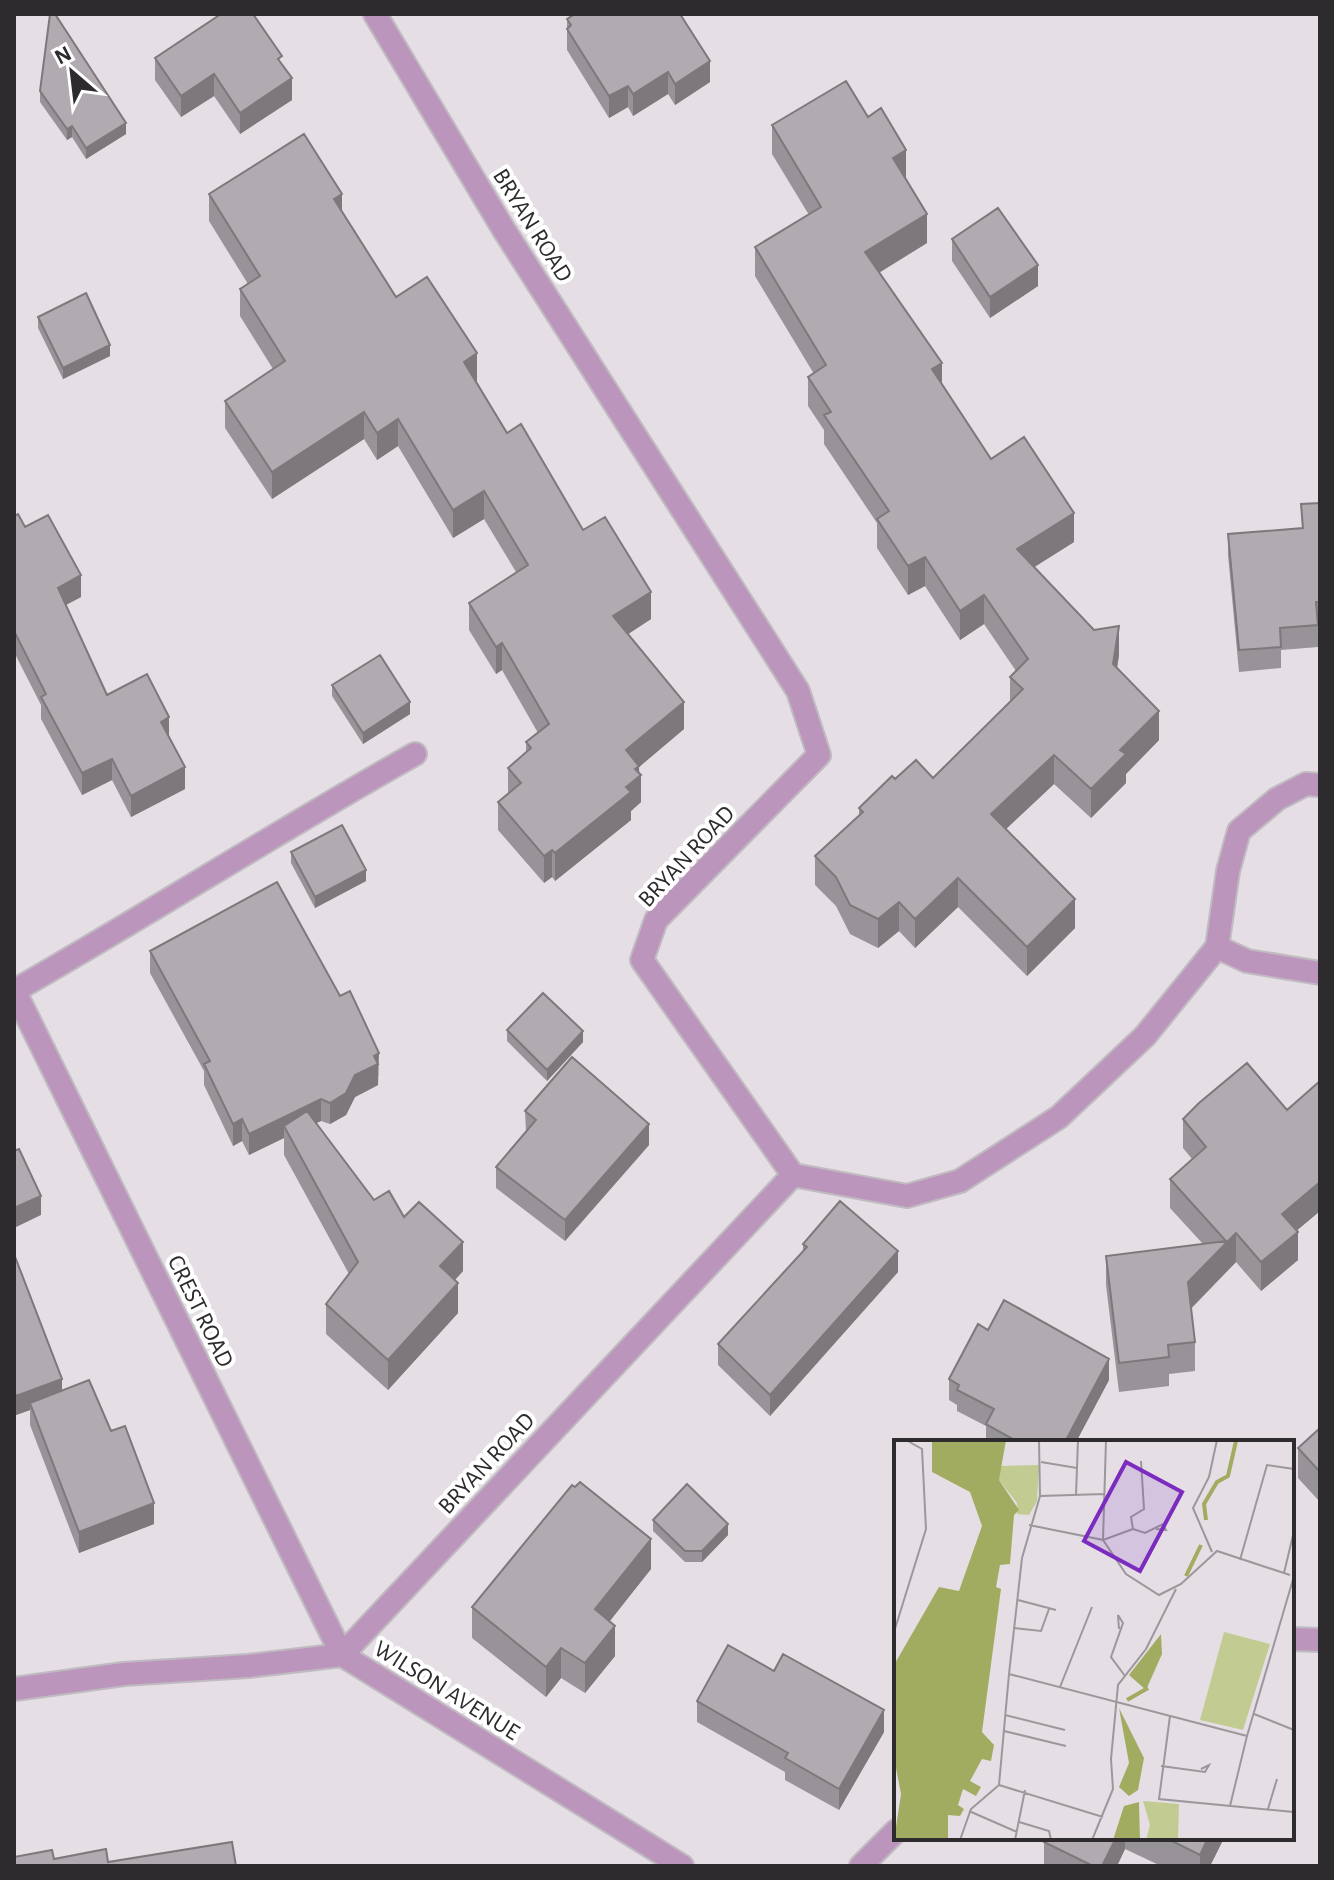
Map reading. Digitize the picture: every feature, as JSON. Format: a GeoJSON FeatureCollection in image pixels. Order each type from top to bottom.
{"type":"FeatureCollection","features":[{"type":"Feature","properties":{"kind":"street","name":"BRYAN ROAD"},"geometry":{"type":"LineString","coordinates":[[342,1655],[793,1175],[642,960],[656,920],[819,755],[798,691],[504,230],[375,14]]}},
{"type":"Feature","properties":{"kind":"street"},"geometry":{"type":"LineString","coordinates":[[14,990],[102,941],[269,836],[415,754]]}},
{"type":"Feature","properties":{"kind":"street"},"geometry":{"type":"LineString","coordinates":[[793,1175],[907,1196],[960,1181],[1059,1117],[1145,1036],[1217,947],[1228,871],[1239,831],[1277,799],[1306,784],[1320,785]]}},
{"type":"Feature","properties":{"kind":"street"},"geometry":{"type":"LineString","coordinates":[[1217,947],[1247,961],[1320,973]]}},
{"type":"Feature","properties":{"kind":"street","name":"CREST ROAD"},"geometry":{"type":"LineString","coordinates":[[14,990],[342,1655]]}},
{"type":"Feature","properties":{"kind":"street"},"geometry":{"type":"LineString","coordinates":[[1294,1639],[1320,1640]]}},
{"type":"Feature","properties":{"kind":"street","name":"WILSON AVENUE"},"geometry":{"type":"LineString","coordinates":[[14,1689],[124,1674],[248,1666],[342,1655],[682,1866]]}},
{"type":"Feature","properties":{"kind":"street"},"geometry":{"type":"LineString","coordinates":[[861,1866],[894,1833]]}},
{"type":"Feature","properties":{"kind":"building"},"geometry":{"type":"Polygon","coordinates":[[[50,14],[55,14],[126,123],[86,148],[72,126],[67,129],[40,91],[50,14]]]}},
{"type":"Feature","properties":{"kind":"building"},"geometry":{"type":"Polygon","coordinates":[[[221,14],[253,14],[282,56],[278,59],[292,78],[240,113],[214,74],[181,96],[155,58],[221,14]]]}},
{"type":"Feature","properties":{"kind":"building"},"geometry":{"type":"Polygon","coordinates":[[[575,14],[680,14],[710,61],[675,84],[668,72],[633,94],[628,86],[609,96],[567,29],[571,25],[567,19],[575,14]]]}},
{"type":"Feature","properties":{"kind":"building"},"geometry":{"type":"Polygon","coordinates":[[[846,81],[868,117],[881,108],[906,150],[893,158],[927,214],[865,252],[942,363],[932,369],[991,459],[1024,437],[1074,513],[1017,549],[1094,630],[1119,626],[1113,664],[1159,711],[1120,750],[1126,754],[1091,789],[1054,755],[991,814],[1075,899],[1027,947],[958,878],[915,919],[899,902],[878,919],[850,905],[836,877],[815,856],[863,812],[859,808],[892,776],[895,779],[916,760],[933,778],[1023,689],[1010,677],[1028,659],[984,595],[960,611],[925,557],[908,566],[877,519],[889,511],[824,415],[831,412],[808,377],[826,365],[755,247],[821,207],[772,125],[846,81]]]}},
{"type":"Feature","properties":{"kind":"building"},"geometry":{"type":"Polygon","coordinates":[[[304,134],[342,194],[334,199],[396,297],[427,277],[477,353],[464,362],[507,433],[521,424],[583,530],[605,517],[651,592],[613,616],[684,702],[626,750],[639,766],[635,769],[641,775],[626,787],[631,792],[555,853],[552,850],[544,856],[498,802],[521,783],[508,768],[531,748],[526,742],[549,724],[502,643],[496,647],[469,603],[528,565],[484,491],[453,510],[398,419],[377,433],[364,412],[272,472],[225,401],[285,361],[240,289],[260,276],[209,194],[304,134]]]}},
{"type":"Feature","properties":{"kind":"building"},"geometry":{"type":"Polygon","coordinates":[[[998,208],[1038,265],[990,297],[952,239],[998,208]]]}},
{"type":"Feature","properties":{"kind":"building"},"geometry":{"type":"Polygon","coordinates":[[[86,293],[110,345],[63,368],[38,317],[86,293]]]}},
{"type":"Feature","properties":{"kind":"building"},"geometry":{"type":"Polygon","coordinates":[[[1320,503],[1318,625],[1280,628],[1281,647],[1239,650],[1228,534],[1303,528],[1301,504],[1320,503]]]}},
{"type":"Feature","properties":{"kind":"building"},"geometry":{"type":"Polygon","coordinates":[[[18,514],[25,527],[48,515],[81,575],[58,588],[107,695],[147,674],[169,717],[161,722],[185,767],[131,796],[112,759],[82,773],[41,697],[46,694],[14,631],[14,516],[18,514]]]}},
{"type":"Feature","properties":{"kind":"building"},"geometry":{"type":"Polygon","coordinates":[[[380,655],[410,702],[363,733],[332,685],[380,655]]]}},
{"type":"Feature","properties":{"kind":"building"},"geometry":{"type":"Polygon","coordinates":[[[342,825],[366,870],[315,897],[291,852],[342,825]]]}},
{"type":"Feature","properties":{"kind":"building"},"geometry":{"type":"Polygon","coordinates":[[[277,882],[340,996],[350,991],[379,1053],[374,1056],[378,1064],[355,1075],[346,1093],[330,1103],[321,1099],[249,1134],[242,1119],[233,1124],[204,1064],[210,1061],[150,951],[277,882]]]}},
{"type":"Feature","properties":{"kind":"building"},"geometry":{"type":"Polygon","coordinates":[[[543,993],[583,1031],[547,1070],[507,1030],[543,993]]]}},
{"type":"Feature","properties":{"kind":"building"},"geometry":{"type":"Polygon","coordinates":[[[572,1057],[649,1124],[565,1220],[496,1167],[536,1120],[525,1111],[572,1057]]]}},
{"type":"Feature","properties":{"kind":"building"},"geometry":{"type":"Polygon","coordinates":[[[1247,1063],[1287,1110],[1320,1081],[1320,1182],[1282,1214],[1298,1232],[1261,1262],[1236,1233],[1188,1282],[1195,1342],[1168,1345],[1169,1357],[1119,1363],[1106,1256],[1226,1241],[1170,1179],[1206,1147],[1183,1119],[1247,1063]]]}},
{"type":"Feature","properties":{"kind":"building"},"geometry":{"type":"Polygon","coordinates":[[[307,1111],[374,1200],[389,1191],[404,1217],[419,1202],[463,1242],[440,1266],[458,1283],[388,1360],[326,1304],[358,1262],[284,1126],[307,1111]]]}},
{"type":"Feature","properties":{"kind":"building"},"geometry":{"type":"Polygon","coordinates":[[[19,1149],[41,1196],[14,1208],[14,1151],[19,1149]]]}},
{"type":"Feature","properties":{"kind":"building"},"geometry":{"type":"Polygon","coordinates":[[[840,1201],[898,1251],[770,1395],[718,1344],[807,1247],[803,1244],[840,1201]]]}},
{"type":"Feature","properties":{"kind":"building"},"geometry":{"type":"Polygon","coordinates":[[[14,1254],[62,1379],[16,1396],[14,1390],[14,1254]]]}},
{"type":"Feature","properties":{"kind":"building"},"geometry":{"type":"Polygon","coordinates":[[[1004,1300],[1109,1359],[1066,1440],[1014,1440],[986,1424],[994,1409],[957,1390],[959,1385],[949,1379],[978,1324],[988,1330],[1004,1300]]]}},
{"type":"Feature","properties":{"kind":"building"},"geometry":{"type":"Polygon","coordinates":[[[89,1380],[111,1431],[125,1426],[154,1503],[79,1532],[30,1403],[89,1380]]]}},
{"type":"Feature","properties":{"kind":"building"},"geometry":{"type":"Polygon","coordinates":[[[1320,1428],[1320,1472],[1298,1448],[1320,1428]]]}},
{"type":"Feature","properties":{"kind":"building"},"geometry":{"type":"Polygon","coordinates":[[[580,1482],[651,1539],[595,1609],[615,1626],[585,1663],[561,1648],[546,1667],[472,1607],[572,1485],[575,1487],[580,1482]]]}},
{"type":"Feature","properties":{"kind":"building"},"geometry":{"type":"Polygon","coordinates":[[[687,1484],[728,1524],[702,1551],[685,1551],[653,1520],[687,1484]]]}},
{"type":"Feature","properties":{"kind":"building"},"geometry":{"type":"Polygon","coordinates":[[[728,1645],[774,1671],[783,1654],[884,1710],[839,1789],[785,1758],[788,1753],[697,1701],[728,1645]]]}},
{"type":"Feature","properties":{"kind":"building"},"geometry":{"type":"Polygon","coordinates":[[[1115,1840],[1102,1866],[1093,1866],[1044,1842],[1115,1840]]]}},
{"type":"Feature","properties":{"kind":"building"},"geometry":{"type":"Polygon","coordinates":[[[1170,1840],[1207,1840],[1200,1855],[1170,1840]]]}},
{"type":"Feature","properties":{"kind":"building"},"geometry":{"type":"Polygon","coordinates":[[[232,1842],[236,1866],[14,1866],[14,1857],[52,1850],[54,1859],[106,1849],[108,1862],[232,1842]]]}}]}
